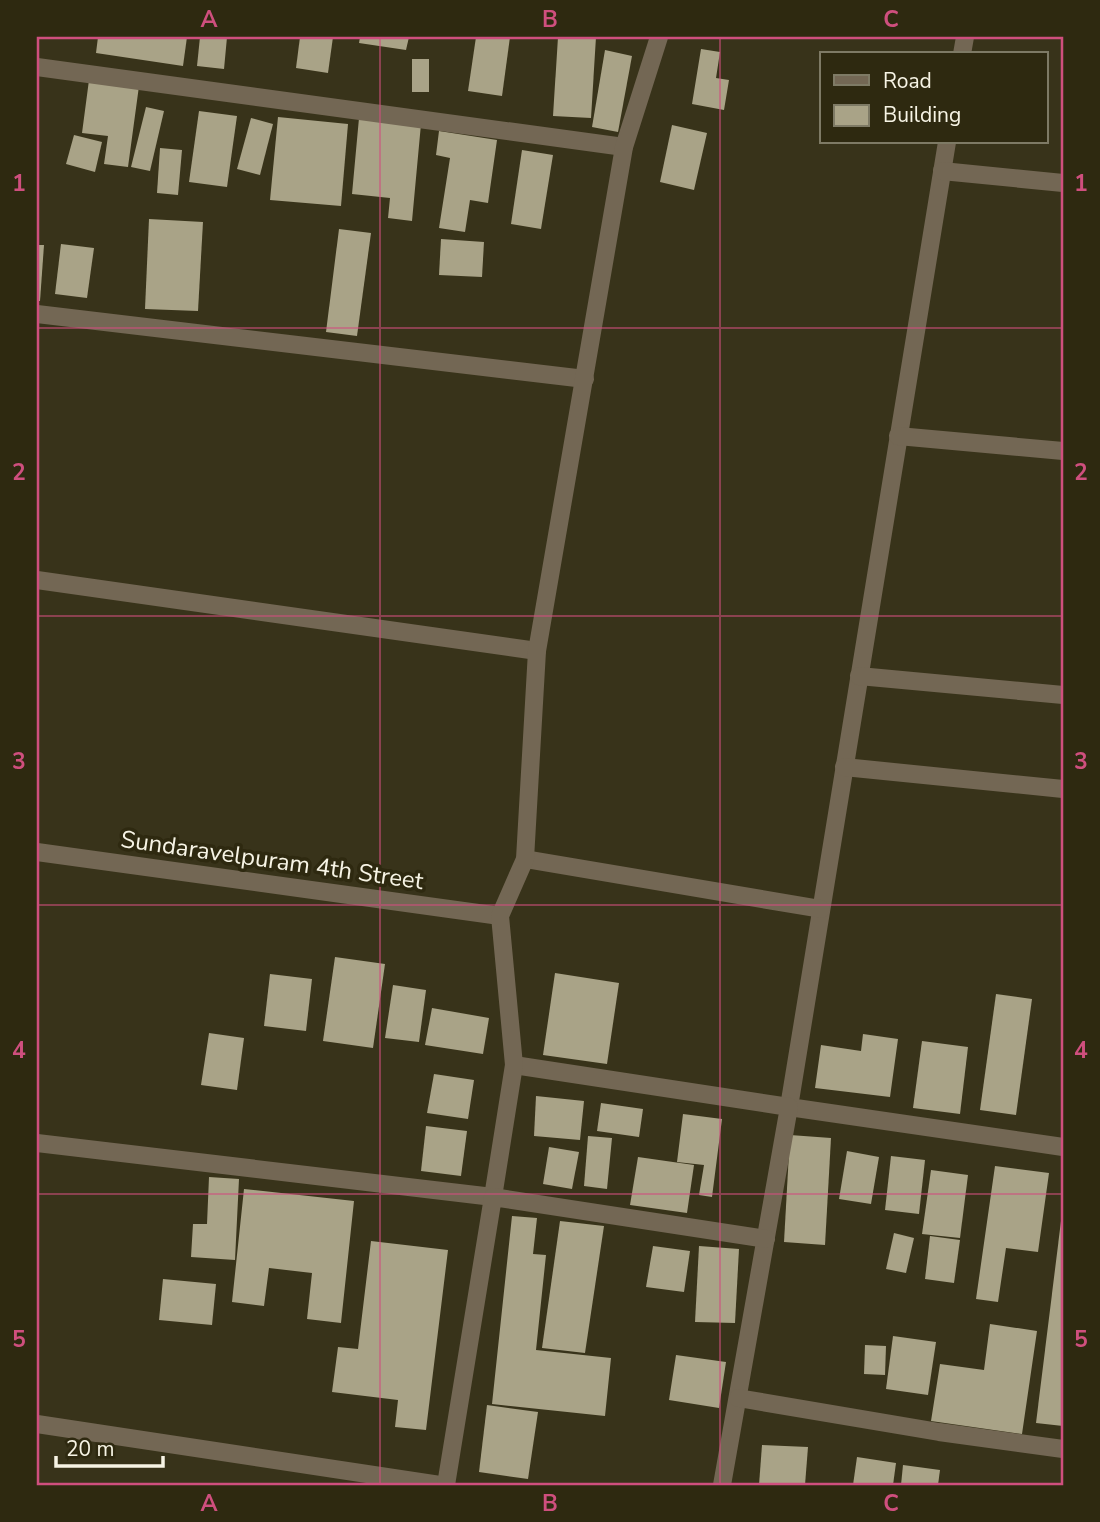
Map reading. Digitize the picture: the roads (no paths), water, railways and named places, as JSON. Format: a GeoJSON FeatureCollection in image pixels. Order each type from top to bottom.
{"type":"FeatureCollection","features":[{"type":"Feature","properties":{"kind":"street"},"geometry":{"type":"LineString","coordinates":[[446,1485],[514,1065],[500,916],[525,859],[537,651],[624,147],[659,37]]}},
{"type":"Feature","properties":{"kind":"street"},"geometry":{"type":"LineString","coordinates":[[37,67],[624,147]]}},
{"type":"Feature","properties":{"kind":"street"},"geometry":{"type":"LineString","coordinates":[[722,1485],[789,1107],[947,144]]}},
{"type":"Feature","properties":{"kind":"street"},"geometry":{"type":"LineString","coordinates":[[942,172],[1063,183]]}},
{"type":"Feature","properties":{"kind":"street"},"geometry":{"type":"LineString","coordinates":[[37,314],[585,379]]}},
{"type":"Feature","properties":{"kind":"street"},"geometry":{"type":"LineString","coordinates":[[898,436],[1063,452]]}},
{"type":"Feature","properties":{"kind":"street"},"geometry":{"type":"LineString","coordinates":[[37,580],[537,651]]}},
{"type":"Feature","properties":{"kind":"street"},"geometry":{"type":"LineString","coordinates":[[859,676],[1063,695]]}},
{"type":"Feature","properties":{"kind":"street"},"geometry":{"type":"LineString","coordinates":[[844,767],[1063,789]]}},
{"type":"Feature","properties":{"kind":"street","name":"Sundaravelpuram 4th Street"},"geometry":{"type":"LineString","coordinates":[[37,852],[500,916]]}},
{"type":"Feature","properties":{"kind":"street"},"geometry":{"type":"LineString","coordinates":[[525,859],[821,909]]}},
{"type":"Feature","properties":{"kind":"street"},"geometry":{"type":"LineString","coordinates":[[514,1065],[1063,1147]]}},
{"type":"Feature","properties":{"kind":"street"},"geometry":{"type":"LineString","coordinates":[[37,1143],[493,1198],[766,1239]]}},
{"type":"Feature","properties":{"kind":"street"},"geometry":{"type":"LineString","coordinates":[[738,1398],[939,1432],[1063,1449]]}},
{"type":"Feature","properties":{"kind":"street"},"geometry":{"type":"LineString","coordinates":[[37,1424],[440,1485]]}}]}
